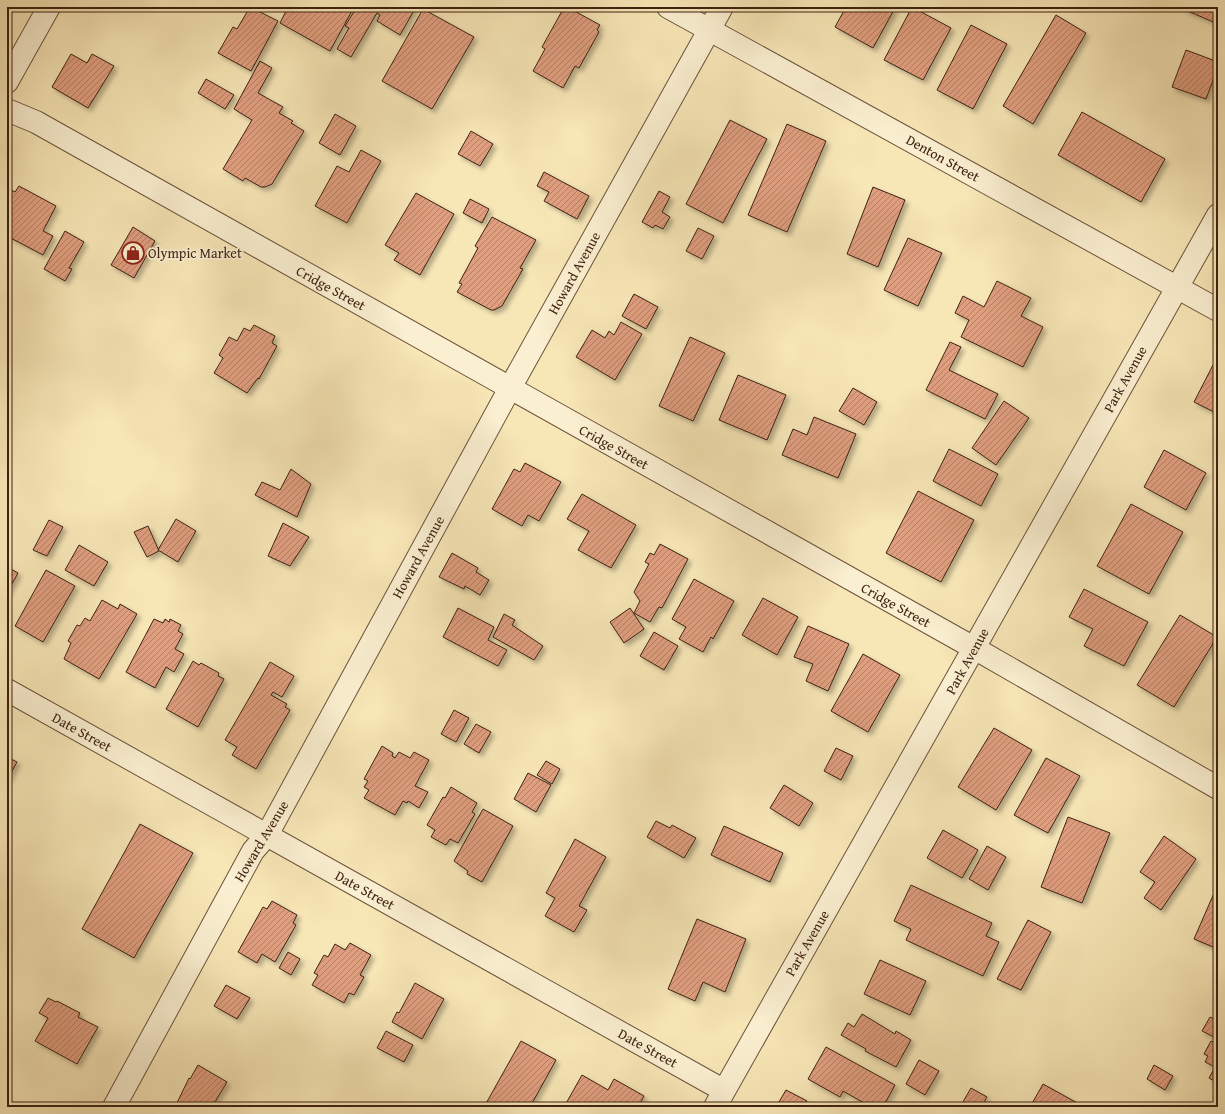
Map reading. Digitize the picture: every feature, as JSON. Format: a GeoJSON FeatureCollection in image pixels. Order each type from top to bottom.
{"type":"FeatureCollection","features":[{"type":"Feature","properties":{"kind":"street"},"geometry":{"type":"LineString","coordinates":[[7,82],[49,7]]}},
{"type":"Feature","properties":{"kind":"street","name":"Denton Street"},"geometry":{"type":"LineString","coordinates":[[668,7],[1218,310]]}},
{"type":"Feature","properties":{"kind":"street","name":"Howard Avenue"},"geometry":{"type":"LineString","coordinates":[[114,1107],[253,851],[267,835],[510,388],[722,7]]}},
{"type":"Feature","properties":{"kind":"street","name":"Cridge Street"},"geometry":{"type":"LineString","coordinates":[[7,110],[36,122],[974,648],[1218,788]]}},
{"type":"Feature","properties":{"kind":"street","name":"Park Avenue"},"geometry":{"type":"LineString","coordinates":[[719,1099],[1218,215]]}},
{"type":"Feature","properties":{"kind":"street","name":"Date Street"},"geometry":{"type":"LineString","coordinates":[[7,690],[267,835],[719,1099]]}},
{"type":"Feature","properties":{"kind":"building"},"geometry":{"type":"Polygon","coordinates":[[[250,7],[278,21],[251,71],[218,53],[233,27],[237,29],[250,7]]]}},
{"type":"Feature","properties":{"kind":"building"},"geometry":{"type":"Polygon","coordinates":[[[288,7],[354,7],[330,51],[280,23],[288,7]]]}},
{"type":"Feature","properties":{"kind":"building"},"geometry":{"type":"Polygon","coordinates":[[[357,7],[416,7],[400,35],[377,21],[380,15],[377,13],[351,57],[337,49],[349,28],[345,26],[357,7]]]}},
{"type":"Feature","properties":{"kind":"building"},"geometry":{"type":"Polygon","coordinates":[[[567,7],[600,25],[597,30],[599,32],[579,68],[575,66],[563,88],[533,71],[545,49],[542,47],[562,11],[564,12],[567,7]]]}},
{"type":"Feature","properties":{"kind":"building"},"geometry":{"type":"Polygon","coordinates":[[[846,7],[895,8],[873,48],[835,27],[846,7]]]}},
{"type":"Feature","properties":{"kind":"building"},"geometry":{"type":"Polygon","coordinates":[[[912,7],[951,28],[923,80],[884,60],[912,7]]]}},
{"type":"Feature","properties":{"kind":"building"},"geometry":{"type":"Polygon","coordinates":[[[1184,7],[1218,7],[1218,24],[1183,9],[1184,7]]]}},
{"type":"Feature","properties":{"kind":"building"},"geometry":{"type":"Polygon","coordinates":[[[423,9],[474,37],[432,109],[382,81],[423,9]]]}},
{"type":"Feature","properties":{"kind":"building"},"geometry":{"type":"Polygon","coordinates":[[[1056,15],[1086,33],[1033,124],[1003,106],[1056,15]]]}},
{"type":"Feature","properties":{"kind":"building"},"geometry":{"type":"Polygon","coordinates":[[[971,25],[1007,44],[973,109],[937,90],[971,25]]]}},
{"type":"Feature","properties":{"kind":"building"},"geometry":{"type":"Polygon","coordinates":[[[1186,50],[1218,62],[1218,67],[1206,99],[1172,87],[1186,50]]]}},
{"type":"Feature","properties":{"kind":"building"},"geometry":{"type":"Polygon","coordinates":[[[71,54],[87,63],[92,54],[114,66],[88,108],[52,87],[71,54]]]}},
{"type":"Feature","properties":{"kind":"building"},"geometry":{"type":"Polygon","coordinates":[[[260,61],[272,68],[258,93],[283,107],[279,113],[293,121],[291,123],[304,131],[272,184],[265,187],[261,187],[245,178],[243,181],[223,169],[252,120],[234,109],[260,61]]]}},
{"type":"Feature","properties":{"kind":"building"},"geometry":{"type":"Polygon","coordinates":[[[206,79],[234,95],[225,109],[198,93],[206,79]]]}},
{"type":"Feature","properties":{"kind":"building"},"geometry":{"type":"Polygon","coordinates":[[[1082,112],[1165,159],[1141,202],[1058,155],[1082,112]]]}},
{"type":"Feature","properties":{"kind":"building"},"geometry":{"type":"Polygon","coordinates":[[[335,114],[356,126],[340,155],[319,143],[335,114]]]}},
{"type":"Feature","properties":{"kind":"building"},"geometry":{"type":"Polygon","coordinates":[[[730,120],[767,139],[723,223],[686,204],[730,120]]]}},
{"type":"Feature","properties":{"kind":"building"},"geometry":{"type":"Polygon","coordinates":[[[787,124],[826,141],[787,232],[748,215],[787,124]]]}},
{"type":"Feature","properties":{"kind":"building"},"geometry":{"type":"Polygon","coordinates":[[[471,131],[493,144],[480,166],[458,154],[471,131]]]}},
{"type":"Feature","properties":{"kind":"building"},"geometry":{"type":"Polygon","coordinates":[[[361,150],[381,161],[347,223],[315,206],[337,166],[349,172],[361,150]]]}},
{"type":"Feature","properties":{"kind":"building"},"geometry":{"type":"Polygon","coordinates":[[[544,172],[589,196],[577,219],[544,201],[549,192],[537,186],[544,172]]]}},
{"type":"Feature","properties":{"kind":"building"},"geometry":{"type":"Polygon","coordinates":[[[19,186],[56,206],[43,231],[53,236],[43,255],[7,236],[7,193],[9,189],[15,192],[19,186]]]}},
{"type":"Feature","properties":{"kind":"building"},"geometry":{"type":"Polygon","coordinates":[[[873,187],[905,200],[878,267],[847,254],[873,187]]]}},
{"type":"Feature","properties":{"kind":"building"},"geometry":{"type":"Polygon","coordinates":[[[659,191],[670,197],[662,212],[670,217],[663,229],[655,225],[653,228],[642,222],[659,191]]]}},
{"type":"Feature","properties":{"kind":"building"},"geometry":{"type":"Polygon","coordinates":[[[416,193],[454,214],[420,275],[394,260],[399,253],[385,245],[416,193]]]}},
{"type":"Feature","properties":{"kind":"building"},"geometry":{"type":"Polygon","coordinates":[[[470,199],[489,209],[482,223],[463,213],[470,199]]]}},
{"type":"Feature","properties":{"kind":"building"},"geometry":{"type":"Polygon","coordinates":[[[492,217],[536,240],[520,268],[523,269],[502,306],[494,310],[491,310],[457,292],[462,284],[459,283],[478,248],[475,246],[492,217]]]}},
{"type":"Feature","properties":{"kind":"building","name":"Olympic Market"},"geometry":{"type":"Polygon","coordinates":[[[133,227],[155,241],[134,278],[111,265],[133,227]]]}},
{"type":"Feature","properties":{"kind":"building"},"geometry":{"type":"Polygon","coordinates":[[[698,228],[714,236],[702,259],[686,251],[698,228]]]}},
{"type":"Feature","properties":{"kind":"building"},"geometry":{"type":"Polygon","coordinates":[[[65,231],[84,242],[69,268],[72,269],[65,281],[44,269],[65,231]]]}},
{"type":"Feature","properties":{"kind":"building"},"geometry":{"type":"Polygon","coordinates":[[[908,238],[942,253],[918,306],[884,290],[908,238]]]}},
{"type":"Feature","properties":{"kind":"building"},"geometry":{"type":"Polygon","coordinates":[[[997,281],[1031,298],[1021,316],[1043,327],[1023,367],[961,337],[969,320],[955,313],[963,296],[984,307],[997,281]]]}},
{"type":"Feature","properties":{"kind":"building"},"geometry":{"type":"Polygon","coordinates":[[[634,294],[658,307],[646,329],[622,316],[634,294]]]}},
{"type":"Feature","properties":{"kind":"building"},"geometry":{"type":"Polygon","coordinates":[[[621,322],[642,334],[615,380],[576,357],[592,330],[605,338],[609,331],[614,335],[621,322]]]}},
{"type":"Feature","properties":{"kind":"building"},"geometry":{"type":"Polygon","coordinates":[[[254,325],[275,336],[272,343],[277,346],[259,379],[258,378],[247,393],[214,373],[223,358],[219,355],[229,337],[237,341],[244,328],[250,331],[254,325]]]}},
{"type":"Feature","properties":{"kind":"building"},"geometry":{"type":"Polygon","coordinates":[[[690,337],[725,353],[693,421],[659,406],[690,337]]]}},
{"type":"Feature","properties":{"kind":"building"},"geometry":{"type":"Polygon","coordinates":[[[950,342],[961,347],[949,370],[998,394],[985,419],[926,390],[950,342]]]}},
{"type":"Feature","properties":{"kind":"building"},"geometry":{"type":"Polygon","coordinates":[[[1213,365],[1218,368],[1218,414],[1194,402],[1213,365]]]}},
{"type":"Feature","properties":{"kind":"building"},"geometry":{"type":"Polygon","coordinates":[[[738,375],[786,395],[767,440],[719,420],[738,375]]]}},
{"type":"Feature","properties":{"kind":"building"},"geometry":{"type":"Polygon","coordinates":[[[853,388],[877,402],[864,425],[839,411],[853,388]]]}},
{"type":"Feature","properties":{"kind":"building"},"geometry":{"type":"Polygon","coordinates":[[[1004,401],[1029,418],[996,465],[972,448],[1004,401]]]}},
{"type":"Feature","properties":{"kind":"building"},"geometry":{"type":"Polygon","coordinates":[[[814,417],[856,434],[838,478],[782,455],[793,429],[807,435],[814,417]]]}},
{"type":"Feature","properties":{"kind":"building"},"geometry":{"type":"Polygon","coordinates":[[[949,449],[998,474],[981,506],[933,481],[949,449]]]}},
{"type":"Feature","properties":{"kind":"building"},"geometry":{"type":"Polygon","coordinates":[[[1164,450],[1206,473],[1186,510],[1144,487],[1164,450]]]}},
{"type":"Feature","properties":{"kind":"building"},"geometry":{"type":"Polygon","coordinates":[[[525,463],[561,482],[539,521],[528,515],[522,526],[492,509],[514,469],[520,472],[525,463]]]}},
{"type":"Feature","properties":{"kind":"building"},"geometry":{"type":"Polygon","coordinates":[[[291,469],[311,484],[297,517],[255,495],[262,482],[280,490],[291,469]]]}},
{"type":"Feature","properties":{"kind":"building"},"geometry":{"type":"Polygon","coordinates":[[[918,491],[974,520],[941,582],[886,553],[918,491]]]}},
{"type":"Feature","properties":{"kind":"building"},"geometry":{"type":"Polygon","coordinates":[[[582,494],[636,525],[611,568],[578,550],[589,531],[567,519],[582,494]]]}},
{"type":"Feature","properties":{"kind":"building"},"geometry":{"type":"Polygon","coordinates":[[[1131,504],[1183,532],[1149,594],[1097,566],[1131,504]]]}},
{"type":"Feature","properties":{"kind":"building"},"geometry":{"type":"Polygon","coordinates":[[[176,519],[196,531],[178,562],[158,550],[176,519]]]}},
{"type":"Feature","properties":{"kind":"building"},"geometry":{"type":"Polygon","coordinates":[[[49,520],[63,527],[47,556],[33,550],[49,520]]]}},
{"type":"Feature","properties":{"kind":"building"},"geometry":{"type":"Polygon","coordinates":[[[283,523],[309,537],[290,566],[268,556],[283,523]]]}},
{"type":"Feature","properties":{"kind":"building"},"geometry":{"type":"Polygon","coordinates":[[[148,526],[159,551],[147,557],[134,532],[148,526]]]}},
{"type":"Feature","properties":{"kind":"building"},"geometry":{"type":"Polygon","coordinates":[[[660,544],[688,559],[662,608],[659,607],[650,622],[634,613],[640,601],[634,592],[649,564],[645,562],[650,553],[654,555],[660,544]]]}},
{"type":"Feature","properties":{"kind":"building"},"geometry":{"type":"Polygon","coordinates":[[[79,545],[108,562],[94,586],[65,570],[79,545]]]}},
{"type":"Feature","properties":{"kind":"building"},"geometry":{"type":"Polygon","coordinates":[[[452,553],[478,568],[476,572],[489,580],[480,595],[465,586],[464,589],[439,577],[452,553]]]}},
{"type":"Feature","properties":{"kind":"building"},"geometry":{"type":"Polygon","coordinates":[[[7,567],[18,573],[7,593],[7,567]]]}},
{"type":"Feature","properties":{"kind":"building"},"geometry":{"type":"Polygon","coordinates":[[[46,570],[75,586],[43,642],[15,626],[46,570]]]}},
{"type":"Feature","properties":{"kind":"building"},"geometry":{"type":"Polygon","coordinates":[[[694,579],[734,601],[713,639],[711,637],[703,652],[679,639],[686,627],[672,619],[694,579]]]}},
{"type":"Feature","properties":{"kind":"building"},"geometry":{"type":"Polygon","coordinates":[[[1084,589],[1148,622],[1124,666],[1084,646],[1093,629],[1069,617],[1084,589]]]}},
{"type":"Feature","properties":{"kind":"building"},"geometry":{"type":"Polygon","coordinates":[[[763,598],[798,617],[777,655],[742,635],[763,598]]]}},
{"type":"Feature","properties":{"kind":"building"},"geometry":{"type":"Polygon","coordinates":[[[102,600],[118,609],[120,604],[137,614],[99,679],[64,659],[71,643],[68,641],[77,625],[80,626],[85,618],[90,621],[102,600]]]}},
{"type":"Feature","properties":{"kind":"building"},"geometry":{"type":"Polygon","coordinates":[[[458,608],[494,627],[488,640],[507,650],[498,666],[443,637],[458,608]]]}},
{"type":"Feature","properties":{"kind":"building"},"geometry":{"type":"Polygon","coordinates":[[[630,608],[644,629],[624,643],[610,622],[630,608]]]}},
{"type":"Feature","properties":{"kind":"building"},"geometry":{"type":"Polygon","coordinates":[[[504,614],[515,620],[512,625],[543,646],[534,660],[493,637],[504,614]]]}},
{"type":"Feature","properties":{"kind":"building"},"geometry":{"type":"Polygon","coordinates":[[[1180,615],[1217,637],[1174,707],[1137,685],[1180,615]]]}},
{"type":"Feature","properties":{"kind":"building"},"geometry":{"type":"Polygon","coordinates":[[[154,619],[163,623],[165,619],[169,622],[170,619],[181,625],[178,631],[183,634],[175,649],[184,654],[174,672],[166,667],[155,688],[126,672],[154,619]]]}},
{"type":"Feature","properties":{"kind":"building"},"geometry":{"type":"Polygon","coordinates":[[[808,626],[849,644],[828,691],[806,681],[813,664],[794,657],[808,626]]]}},
{"type":"Feature","properties":{"kind":"building"},"geometry":{"type":"Polygon","coordinates":[[[654,632],[678,646],[664,670],[640,656],[654,632]]]}},
{"type":"Feature","properties":{"kind":"building"},"geometry":{"type":"Polygon","coordinates":[[[863,654],[900,675],[868,732],[831,711],[863,654]]]}},
{"type":"Feature","properties":{"kind":"building"},"geometry":{"type":"Polygon","coordinates":[[[193,661],[199,665],[201,663],[219,673],[218,676],[224,679],[198,727],[166,709],[193,661]]]}},
{"type":"Feature","properties":{"kind":"building"},"geometry":{"type":"Polygon","coordinates":[[[270,662],[294,676],[282,697],[273,692],[271,695],[287,704],[285,707],[290,710],[256,769],[232,755],[237,747],[225,740],[270,662]]]}},
{"type":"Feature","properties":{"kind":"building"},"geometry":{"type":"Polygon","coordinates":[[[454,710],[469,718],[456,742],[441,734],[454,710]]]}},
{"type":"Feature","properties":{"kind":"building"},"geometry":{"type":"Polygon","coordinates":[[[476,724],[491,732],[479,753],[464,744],[476,724]]]}},
{"type":"Feature","properties":{"kind":"building"},"geometry":{"type":"Polygon","coordinates":[[[994,728],[1032,750],[996,810],[958,787],[994,728]]]}},
{"type":"Feature","properties":{"kind":"building"},"geometry":{"type":"Polygon","coordinates":[[[382,746],[393,753],[392,756],[395,758],[399,752],[410,758],[414,752],[429,760],[415,786],[428,792],[419,808],[408,801],[407,803],[403,801],[395,815],[364,798],[369,790],[364,787],[368,781],[364,779],[382,746]]]}},
{"type":"Feature","properties":{"kind":"building"},"geometry":{"type":"Polygon","coordinates":[[[836,748],[853,756],[841,780],[824,771],[836,748]]]}},
{"type":"Feature","properties":{"kind":"building"},"geometry":{"type":"Polygon","coordinates":[[[7,757],[17,762],[7,780],[7,757]]]}},
{"type":"Feature","properties":{"kind":"building"},"geometry":{"type":"Polygon","coordinates":[[[1046,758],[1080,776],[1048,833],[1014,815],[1046,758]]]}},
{"type":"Feature","properties":{"kind":"building"},"geometry":{"type":"Polygon","coordinates":[[[546,761],[560,769],[552,784],[537,775],[546,761]]]}},
{"type":"Feature","properties":{"kind":"building"},"geometry":{"type":"Polygon","coordinates":[[[528,773],[551,785],[536,812],[514,799],[528,773]]]}},
{"type":"Feature","properties":{"kind":"building"},"geometry":{"type":"Polygon","coordinates":[[[784,785],[813,803],[799,826],[770,808],[784,785]]]}},
{"type":"Feature","properties":{"kind":"building"},"geometry":{"type":"Polygon","coordinates":[[[451,787],[477,803],[472,812],[475,814],[458,843],[450,839],[446,845],[431,837],[435,830],[427,825],[443,797],[445,798],[451,787]]]}},
{"type":"Feature","properties":{"kind":"building"},"geometry":{"type":"Polygon","coordinates":[[[483,809],[513,826],[482,882],[467,874],[468,871],[454,861],[483,809]]]}},
{"type":"Feature","properties":{"kind":"building"},"geometry":{"type":"Polygon","coordinates":[[[1068,817],[1110,833],[1082,903],[1041,887],[1068,817]]]}},
{"type":"Feature","properties":{"kind":"building"},"geometry":{"type":"Polygon","coordinates":[[[656,821],[670,828],[672,825],[696,838],[684,858],[647,837],[656,821]]]}},
{"type":"Feature","properties":{"kind":"building"},"geometry":{"type":"Polygon","coordinates":[[[140,824],[193,853],[134,958],[82,929],[140,824]]]}},
{"type":"Feature","properties":{"kind":"building"},"geometry":{"type":"Polygon","coordinates":[[[724,826],[783,853],[770,882],[711,855],[724,826]]]}},
{"type":"Feature","properties":{"kind":"building"},"geometry":{"type":"Polygon","coordinates":[[[943,830],[978,850],[962,878],[927,858],[943,830]]]}},
{"type":"Feature","properties":{"kind":"building"},"geometry":{"type":"Polygon","coordinates":[[[1164,836],[1196,859],[1161,910],[1144,898],[1155,882],[1140,872],[1164,836]]]}},
{"type":"Feature","properties":{"kind":"building"},"geometry":{"type":"Polygon","coordinates":[[[575,839],[606,857],[579,906],[587,910],[574,932],[545,916],[555,898],[546,893],[575,839]]]}},
{"type":"Feature","properties":{"kind":"building"},"geometry":{"type":"Polygon","coordinates":[[[987,846],[1006,857],[988,890],[969,879],[987,846]]]}},
{"type":"Feature","properties":{"kind":"building"},"geometry":{"type":"Polygon","coordinates":[[[1218,884],[1218,949],[1194,939],[1218,884]]]}},
{"type":"Feature","properties":{"kind":"building"},"geometry":{"type":"Polygon","coordinates":[[[911,885],[992,923],[986,936],[999,942],[983,976],[906,940],[911,929],[894,921],[911,885]]]}},
{"type":"Feature","properties":{"kind":"building"},"geometry":{"type":"Polygon","coordinates":[[[272,901],[297,915],[293,923],[296,925],[275,962],[262,954],[257,963],[238,952],[263,907],[267,909],[272,901]]]}},
{"type":"Feature","properties":{"kind":"building"},"geometry":{"type":"Polygon","coordinates":[[[697,919],[746,939],[725,992],[703,982],[695,1001],[668,989],[697,919]]]}},
{"type":"Feature","properties":{"kind":"building"},"geometry":{"type":"Polygon","coordinates":[[[1028,920],[1051,932],[1021,990],[997,979],[1028,920]]]}},
{"type":"Feature","properties":{"kind":"building"},"geometry":{"type":"Polygon","coordinates":[[[350,943],[371,955],[360,975],[364,977],[354,995],[349,993],[344,1003],[312,985],[318,975],[314,973],[324,955],[328,957],[335,944],[345,950],[350,943]]]}},
{"type":"Feature","properties":{"kind":"building"},"geometry":{"type":"Polygon","coordinates":[[[288,952],[300,959],[291,975],[279,968],[288,952]]]}},
{"type":"Feature","properties":{"kind":"building"},"geometry":{"type":"Polygon","coordinates":[[[880,960],[926,981],[910,1015],[864,994],[880,960]]]}},
{"type":"Feature","properties":{"kind":"building"},"geometry":{"type":"Polygon","coordinates":[[[415,983],[444,999],[422,1039],[392,1022],[397,1012],[399,1013],[415,983]]]}},
{"type":"Feature","properties":{"kind":"building"},"geometry":{"type":"Polygon","coordinates":[[[226,985],[250,998],[237,1019],[214,1006],[226,985]]]}},
{"type":"Feature","properties":{"kind":"building"},"geometry":{"type":"Polygon","coordinates":[[[48,998],[80,1013],[78,1017],[98,1027],[77,1064],[35,1041],[48,1018],[39,1013],[48,998]]]}},
{"type":"Feature","properties":{"kind":"building"},"geometry":{"type":"Polygon","coordinates":[[[862,1014],[895,1034],[896,1031],[911,1040],[896,1067],[865,1051],[866,1049],[841,1035],[848,1023],[854,1027],[862,1014]]]}},
{"type":"Feature","properties":{"kind":"building"},"geometry":{"type":"Polygon","coordinates":[[[1210,1017],[1218,1021],[1218,1039],[1202,1031],[1210,1017]]]}},
{"type":"Feature","properties":{"kind":"building"},"geometry":{"type":"Polygon","coordinates":[[[386,1031],[413,1045],[404,1062],[377,1048],[386,1031]]]}},
{"type":"Feature","properties":{"kind":"building"},"geometry":{"type":"Polygon","coordinates":[[[521,1041],[556,1060],[530,1107],[484,1107],[521,1041]]]}},
{"type":"Feature","properties":{"kind":"building"},"geometry":{"type":"Polygon","coordinates":[[[1211,1041],[1218,1045],[1218,1083],[1209,1078],[1215,1067],[1205,1062],[1208,1056],[1204,1054],[1211,1041]]]}},
{"type":"Feature","properties":{"kind":"building"},"geometry":{"type":"Polygon","coordinates":[[[826,1047],[895,1085],[883,1107],[871,1107],[843,1091],[840,1097],[808,1079],[826,1047]]]}},
{"type":"Feature","properties":{"kind":"building"},"geometry":{"type":"Polygon","coordinates":[[[919,1060],[939,1071],[925,1095],[906,1084],[919,1060]]]}},
{"type":"Feature","properties":{"kind":"building"},"geometry":{"type":"Polygon","coordinates":[[[198,1065],[227,1082],[212,1107],[175,1107],[189,1078],[190,1079],[198,1065]]]}},
{"type":"Feature","properties":{"kind":"building"},"geometry":{"type":"Polygon","coordinates":[[[1154,1065],[1173,1076],[1165,1090],[1147,1079],[1154,1065]]]}},
{"type":"Feature","properties":{"kind":"building"},"geometry":{"type":"Polygon","coordinates":[[[582,1075],[608,1090],[614,1079],[644,1096],[638,1107],[564,1107],[582,1075]]]}},
{"type":"Feature","properties":{"kind":"building"},"geometry":{"type":"Polygon","coordinates":[[[1043,1084],[1081,1105],[1079,1107],[1030,1107],[1043,1084]]]}},
{"type":"Feature","properties":{"kind":"building"},"geometry":{"type":"Polygon","coordinates":[[[971,1088],[987,1097],[981,1107],[960,1107],[971,1088]]]}},
{"type":"Feature","properties":{"kind":"building"},"geometry":{"type":"Polygon","coordinates":[[[786,1090],[807,1101],[803,1107],[776,1107],[786,1090]]]}},
{"type":"Feature","properties":{"kind":"place","name":"Olympic Market"},"geometry":{"type":"Point","coordinates":[133,253]}}]}
